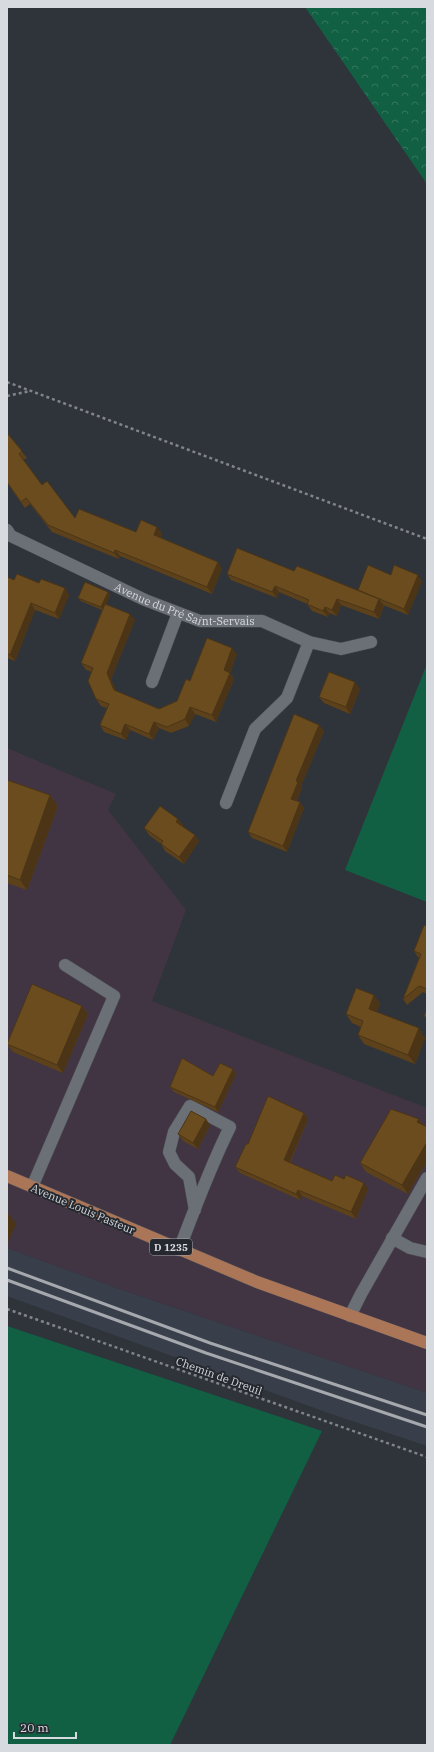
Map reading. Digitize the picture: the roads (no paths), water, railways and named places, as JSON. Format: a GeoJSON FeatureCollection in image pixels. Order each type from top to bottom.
{"type":"FeatureCollection","features":[{"type":"Feature","properties":{"kind":"main road","name":"Avenue Louis Pasteur"},"geometry":{"type":"LineString","coordinates":[[7,1176],[257,1282],[350,1316]]}},
{"type":"Feature","properties":{"kind":"main road","name":"D 1235"},"geometry":{"type":"LineString","coordinates":[[350,1316],[427,1343]]}},
{"type":"Feature","properties":{"kind":"street","name":"Avenue du Pré Saint-Servais"},"geometry":{"type":"LineString","coordinates":[[7,530],[11,536],[144,600],[200,621],[262,621],[309,642],[341,649],[371,642]]}},
{"type":"Feature","properties":{"kind":"street"},"geometry":{"type":"LineString","coordinates":[[152,682],[178,613]]}},
{"type":"Feature","properties":{"kind":"street"},"geometry":{"type":"LineString","coordinates":[[226,803],[255,729],[287,698],[309,642]]}},
{"type":"Feature","properties":{"kind":"street"},"geometry":{"type":"LineString","coordinates":[[32,1187],[114,996],[65,965]]}},
{"type":"Feature","properties":{"kind":"street"},"geometry":{"type":"LineString","coordinates":[[179,1250],[213,1162],[230,1127],[190,1106],[174,1132],[169,1152],[175,1164],[189,1178],[194,1210]]}},
{"type":"Feature","properties":{"kind":"street"},"geometry":{"type":"LineString","coordinates":[[350,1316],[392,1238],[427,1178]]}},
{"type":"Feature","properties":{"kind":"street"},"geometry":{"type":"LineString","coordinates":[[392,1238],[410,1248],[427,1252]]}},
{"type":"Feature","properties":{"kind":"railway"},"geometry":{"type":"LineString","coordinates":[[7,1268],[210,1343],[427,1415]]}},
{"type":"Feature","properties":{"kind":"railway"},"geometry":{"type":"LineString","coordinates":[[7,1280],[206,1353],[427,1427]]}}]}
